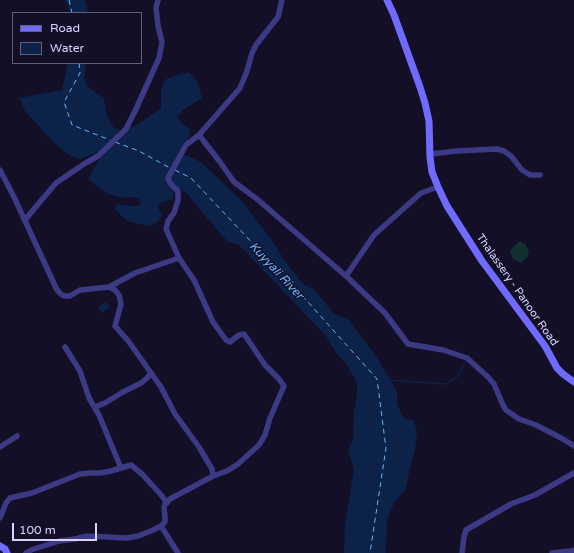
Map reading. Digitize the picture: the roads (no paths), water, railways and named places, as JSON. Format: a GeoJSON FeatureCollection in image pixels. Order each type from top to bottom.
{"type":"FeatureCollection","features":[{"type":"Feature","properties":{"kind":"main road","name":"Thalassery - Panoor Road"},"geometry":{"type":"LineString","coordinates":[[387,0],[394,15],[425,103],[429,120],[432,172],[447,206],[482,262],[545,346],[557,368],[574,382]]}},
{"type":"Feature","properties":{"kind":"main road"},"geometry":{"type":"LineString","coordinates":[[0,546],[5,549],[7,553]]}},
{"type":"Feature","properties":{"kind":"street"},"geometry":{"type":"LineString","coordinates":[[25,220],[56,183],[98,156],[126,129],[159,58],[162,42],[156,8],[158,0]]}},
{"type":"Feature","properties":{"kind":"street"},"geometry":{"type":"LineString","coordinates":[[26,553],[59,541],[87,536],[127,538],[138,536],[162,526],[166,518],[164,507],[170,499],[238,464],[259,445],[265,435],[270,418],[284,386],[265,365],[244,334],[239,335],[230,342],[226,340],[214,322],[194,280],[179,258],[166,229],[168,221],[174,213],[178,200],[178,191],[168,178],[186,145],[199,135],[240,88],[252,53],[256,45],[278,17],[282,0]]}},
{"type":"Feature","properties":{"kind":"street"},"geometry":{"type":"LineString","coordinates":[[199,135],[234,182],[257,199],[346,276],[385,313],[408,344],[443,350],[467,358],[494,384],[506,410],[519,419],[536,425],[574,446]]}},
{"type":"Feature","properties":{"kind":"street"},"geometry":{"type":"LineString","coordinates":[[430,154],[497,149],[504,151],[511,156],[526,173],[530,175],[540,175]]}},
{"type":"Feature","properties":{"kind":"street"},"geometry":{"type":"LineString","coordinates":[[0,170],[57,290],[64,296],[70,296],[80,290],[109,287],[135,273],[179,258]]}},
{"type":"Feature","properties":{"kind":"street"},"geometry":{"type":"LineString","coordinates":[[346,276],[374,235],[421,193],[438,187]]}},
{"type":"Feature","properties":{"kind":"street"},"geometry":{"type":"LineString","coordinates":[[109,287],[115,290],[119,295],[121,304],[115,326],[129,342],[162,388],[175,414],[212,468],[213,476]]}},
{"type":"Feature","properties":{"kind":"street"},"geometry":{"type":"LineString","coordinates":[[65,347],[80,371],[89,398],[95,407],[121,468]]}},
{"type":"Feature","properties":{"kind":"street"},"geometry":{"type":"LineString","coordinates":[[95,407],[141,383],[151,373]]}},
{"type":"Feature","properties":{"kind":"street"},"geometry":{"type":"LineString","coordinates":[[0,447],[18,436]]}},
{"type":"Feature","properties":{"kind":"street"},"geometry":{"type":"LineString","coordinates":[[0,518],[6,503],[10,498],[32,493],[80,474],[100,473],[130,465],[137,469],[156,488],[167,503]]}},
{"type":"Feature","properties":{"kind":"street"},"geometry":{"type":"LineString","coordinates":[[462,553],[466,530],[511,504],[535,495],[574,473]]}},
{"type":"Feature","properties":{"kind":"street"},"geometry":{"type":"LineString","coordinates":[[162,526],[178,553]]}},
{"type":"Feature","properties":{"kind":"street"},"geometry":{"type":"LineString","coordinates":[[552,553],[571,552],[574,550]]}},
{"type":"Feature","properties":{"kind":"water"},"geometry":{"type":"Polygon","coordinates":[[[65,0],[85,0],[88,12],[70,12],[65,0]]]}},
{"type":"Feature","properties":{"kind":"water"},"geometry":{"type":"Polygon","coordinates":[[[68,64],[86,64],[84,77],[87,86],[104,98],[107,117],[114,128],[125,131],[143,121],[161,108],[161,88],[166,79],[189,72],[197,81],[202,98],[183,110],[177,117],[191,130],[189,138],[182,146],[166,178],[174,191],[173,199],[160,203],[158,207],[162,216],[158,222],[150,226],[138,224],[128,221],[115,210],[117,204],[130,206],[141,205],[139,198],[121,198],[111,195],[88,179],[102,155],[97,152],[81,159],[70,156],[52,141],[25,111],[19,98],[62,90],[68,64]]]}},
{"type":"Feature","properties":{"kind":"water","name":"Kuyyali River"},"geometry":{"type":"Polygon","coordinates":[[[183,154],[201,162],[240,199],[269,236],[285,261],[303,284],[315,290],[334,314],[349,320],[378,359],[397,392],[397,404],[402,415],[406,419],[414,421],[417,432],[415,449],[405,490],[394,503],[387,521],[386,553],[344,553],[345,524],[354,469],[348,451],[353,439],[357,383],[345,362],[337,354],[326,336],[239,245],[228,242],[187,193],[180,190],[170,180],[183,154]]]}},
{"type":"Feature","properties":{"kind":"water"},"geometry":{"type":"Polygon","coordinates":[[[106,302],[110,307],[102,313],[98,307],[106,302]]]}},
{"type":"Feature","properties":{"kind":"waterway"},"geometry":{"type":"LineString","coordinates":[[388,380],[446,384],[458,376],[466,360]]}}]}
